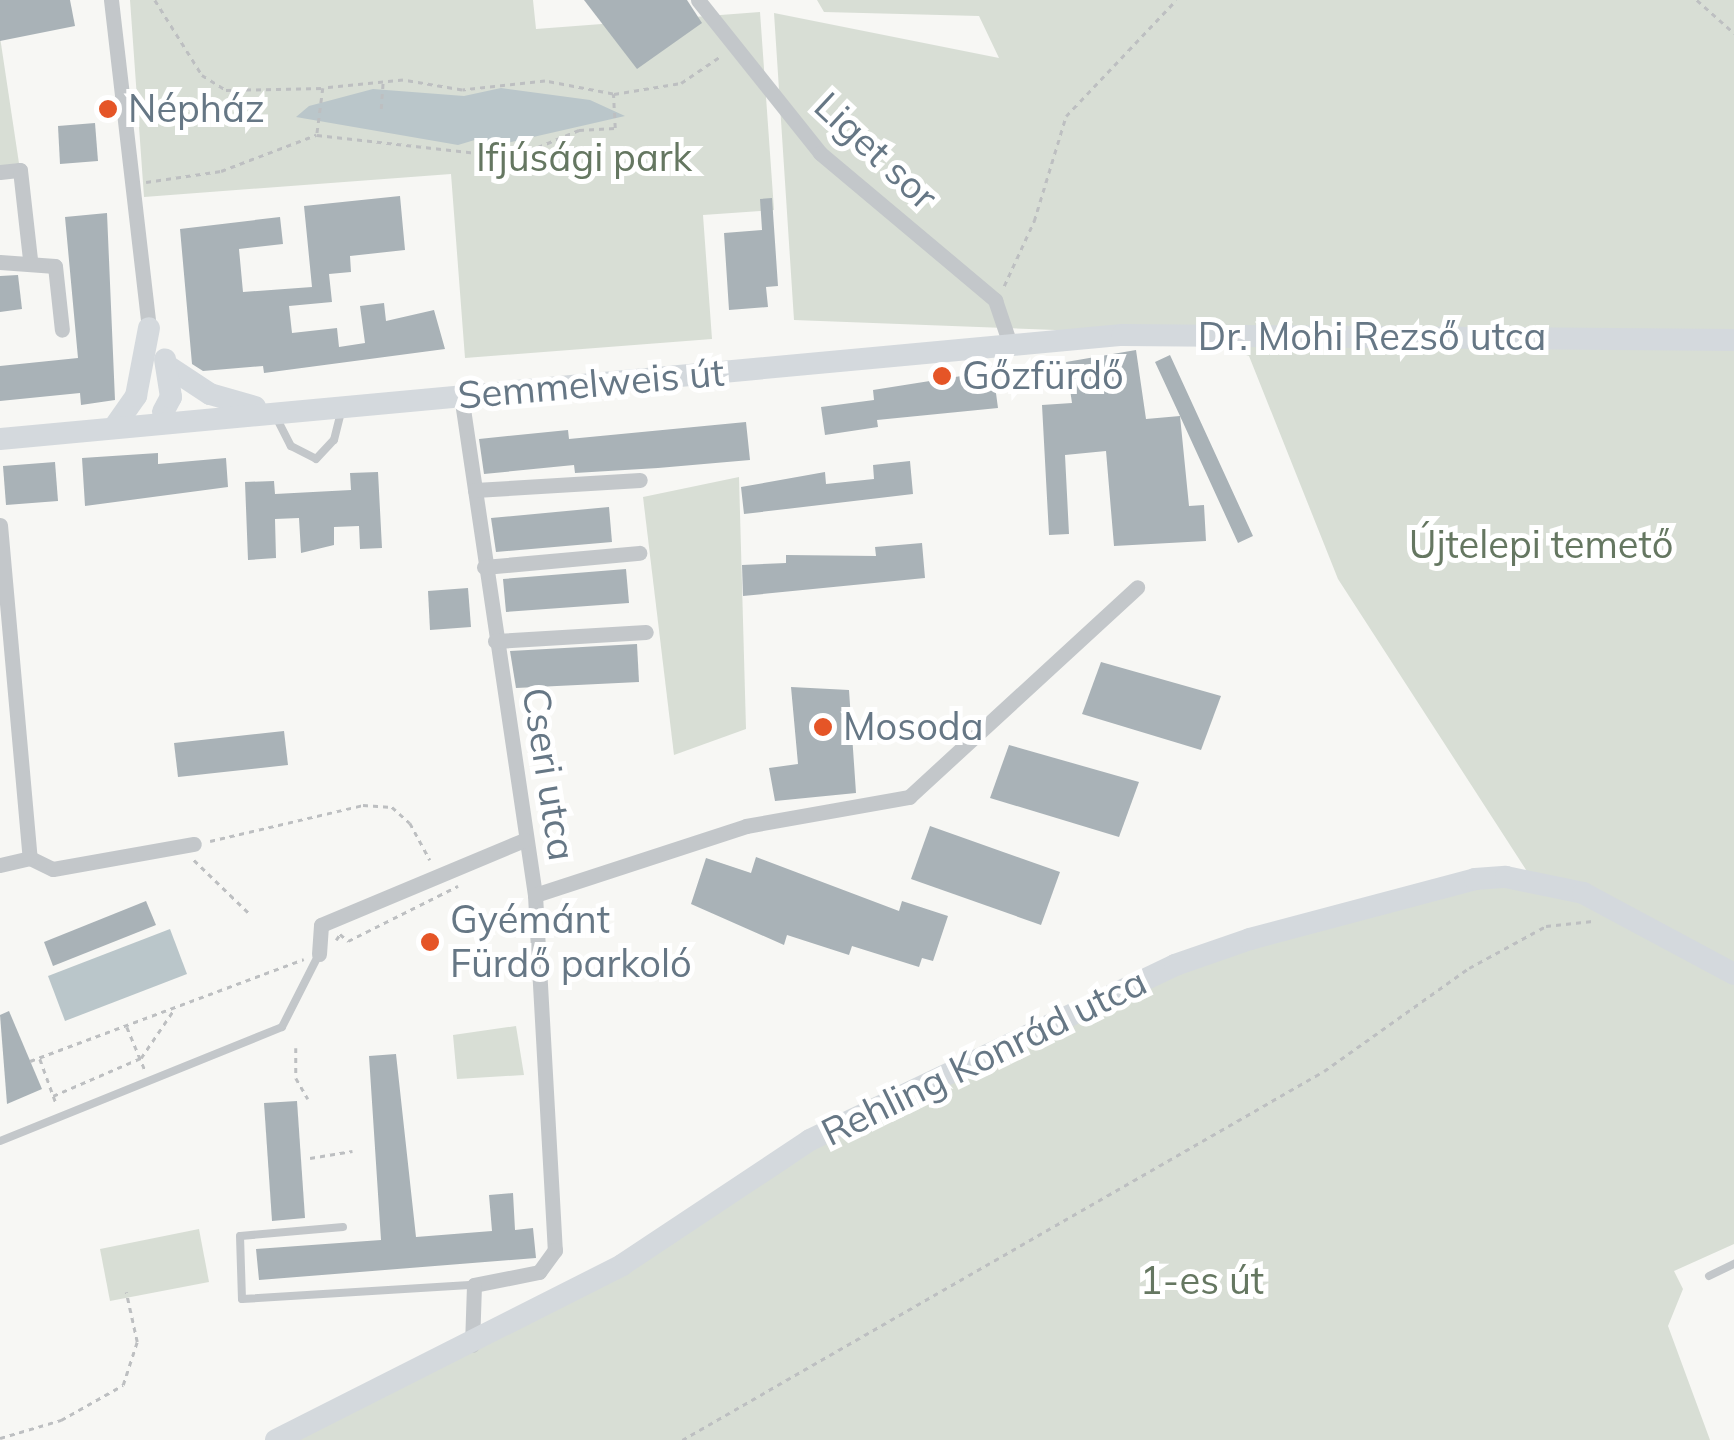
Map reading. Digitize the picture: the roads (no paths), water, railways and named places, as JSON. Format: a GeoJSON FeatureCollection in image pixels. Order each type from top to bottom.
{"type":"FeatureCollection","features":[{"type":"Feature","properties":{"kind":"street"},"geometry":{"type":"LineString","coordinates":[[111,0],[149,328],[164,418]]}},
{"type":"Feature","properties":{"kind":"street","name":"Liget sor"},"geometry":{"type":"LineString","coordinates":[[698,0],[820,154],[995,300],[1010,344]]}},
{"type":"Feature","properties":{"kind":"street"},"geometry":{"type":"LineString","coordinates":[[0,172],[20,170],[30,258]]}},
{"type":"Feature","properties":{"kind":"street"},"geometry":{"type":"LineString","coordinates":[[0,262],[30,258],[55,266],[62,330]]}},
{"type":"Feature","properties":{"kind":"street","name":"Dr. Mohi Rezső utca"},"geometry":{"type":"LineString","coordinates":[[1010,344],[1122,335],[1734,340]]}},
{"type":"Feature","properties":{"kind":"street","name":"Semmelweis út"},"geometry":{"type":"LineString","coordinates":[[0,439],[164,418],[1010,344]]}},
{"type":"Feature","properties":{"kind":"street"},"geometry":{"type":"LineString","coordinates":[[157,366],[210,394],[273,411]]}},
{"type":"Feature","properties":{"kind":"street"},"geometry":{"type":"LineString","coordinates":[[116,426],[157,366]]}},
{"type":"Feature","properties":{"kind":"street","name":"Cseri utca"},"geometry":{"type":"LineString","coordinates":[[461,395],[535,895],[555,1250],[539,1272],[474,1285]]}},
{"type":"Feature","properties":{"kind":"street"},"geometry":{"type":"LineString","coordinates":[[475,490],[640,480]]}},
{"type":"Feature","properties":{"kind":"street"},"geometry":{"type":"LineString","coordinates":[[0,525],[8,698],[30,858]]}},
{"type":"Feature","properties":{"kind":"street"},"geometry":{"type":"LineString","coordinates":[[484,567],[639,553]]}},
{"type":"Feature","properties":{"kind":"street"},"geometry":{"type":"LineString","coordinates":[[535,895],[746,826],[909,796],[1137,587]]}},
{"type":"Feature","properties":{"kind":"street"},"geometry":{"type":"LineString","coordinates":[[495,641],[646,632]]}},
{"type":"Feature","properties":{"kind":"street"},"geometry":{"type":"LineString","coordinates":[[318,954],[321,926],[436,874],[524,840]]}},
{"type":"Feature","properties":{"kind":"street"},"geometry":{"type":"LineString","coordinates":[[0,864],[30,858],[53,869],[194,844]]}},
{"type":"Feature","properties":{"kind":"street","name":"Rehling Konrád utca"},"geometry":{"type":"LineString","coordinates":[[276,1440],[472,1345],[622,1265],[810,1140],[1175,965],[1474,879],[1558,883],[1734,974]]}},
{"type":"Feature","properties":{"kind":"street"},"geometry":{"type":"LineString","coordinates":[[472,1345],[474,1285]]}},
{"type":"Feature","properties":{"kind":"lane"},"geometry":{"type":"LineString","coordinates":[[273,411],[291,446],[316,459],[334,440],[343,405]]}},
{"type":"Feature","properties":{"kind":"lane"},"geometry":{"type":"LineString","coordinates":[[0,1141],[282,1027],[318,954]]}},
{"type":"Feature","properties":{"kind":"lane"},"geometry":{"type":"LineString","coordinates":[[344,1226],[240,1236],[242,1299],[474,1285]]}},
{"type":"Feature","properties":{"kind":"lane"},"geometry":{"type":"LineString","coordinates":[[1710,1276],[1734,1264]]}},
{"type":"Feature","properties":{"kind":"place","name":"Népház"},"geometry":{"type":"Point","coordinates":[108,109]}},
{"type":"Feature","properties":{"kind":"place","name":"Gőzfürdő"},"geometry":{"type":"Point","coordinates":[942,376]}},
{"type":"Feature","properties":{"kind":"place","name":"Mosoda"},"geometry":{"type":"Point","coordinates":[823,727]}},
{"type":"Feature","properties":{"kind":"place","name":"Gyémánt Fürdő parkoló"},"geometry":{"type":"Point","coordinates":[430,942]}},
{"type":"Feature","properties":{"kind":"park label","name":"Ifjúsági park"},"geometry":{"type":"Point","coordinates":[584,158]}},
{"type":"Feature","properties":{"kind":"park label","name":"Újtelepi temető"},"geometry":{"type":"Point","coordinates":[1541,545]}},
{"type":"Feature","properties":{"kind":"park label","name":"1-es út"},"geometry":{"type":"Point","coordinates":[1202,1281]}}]}
